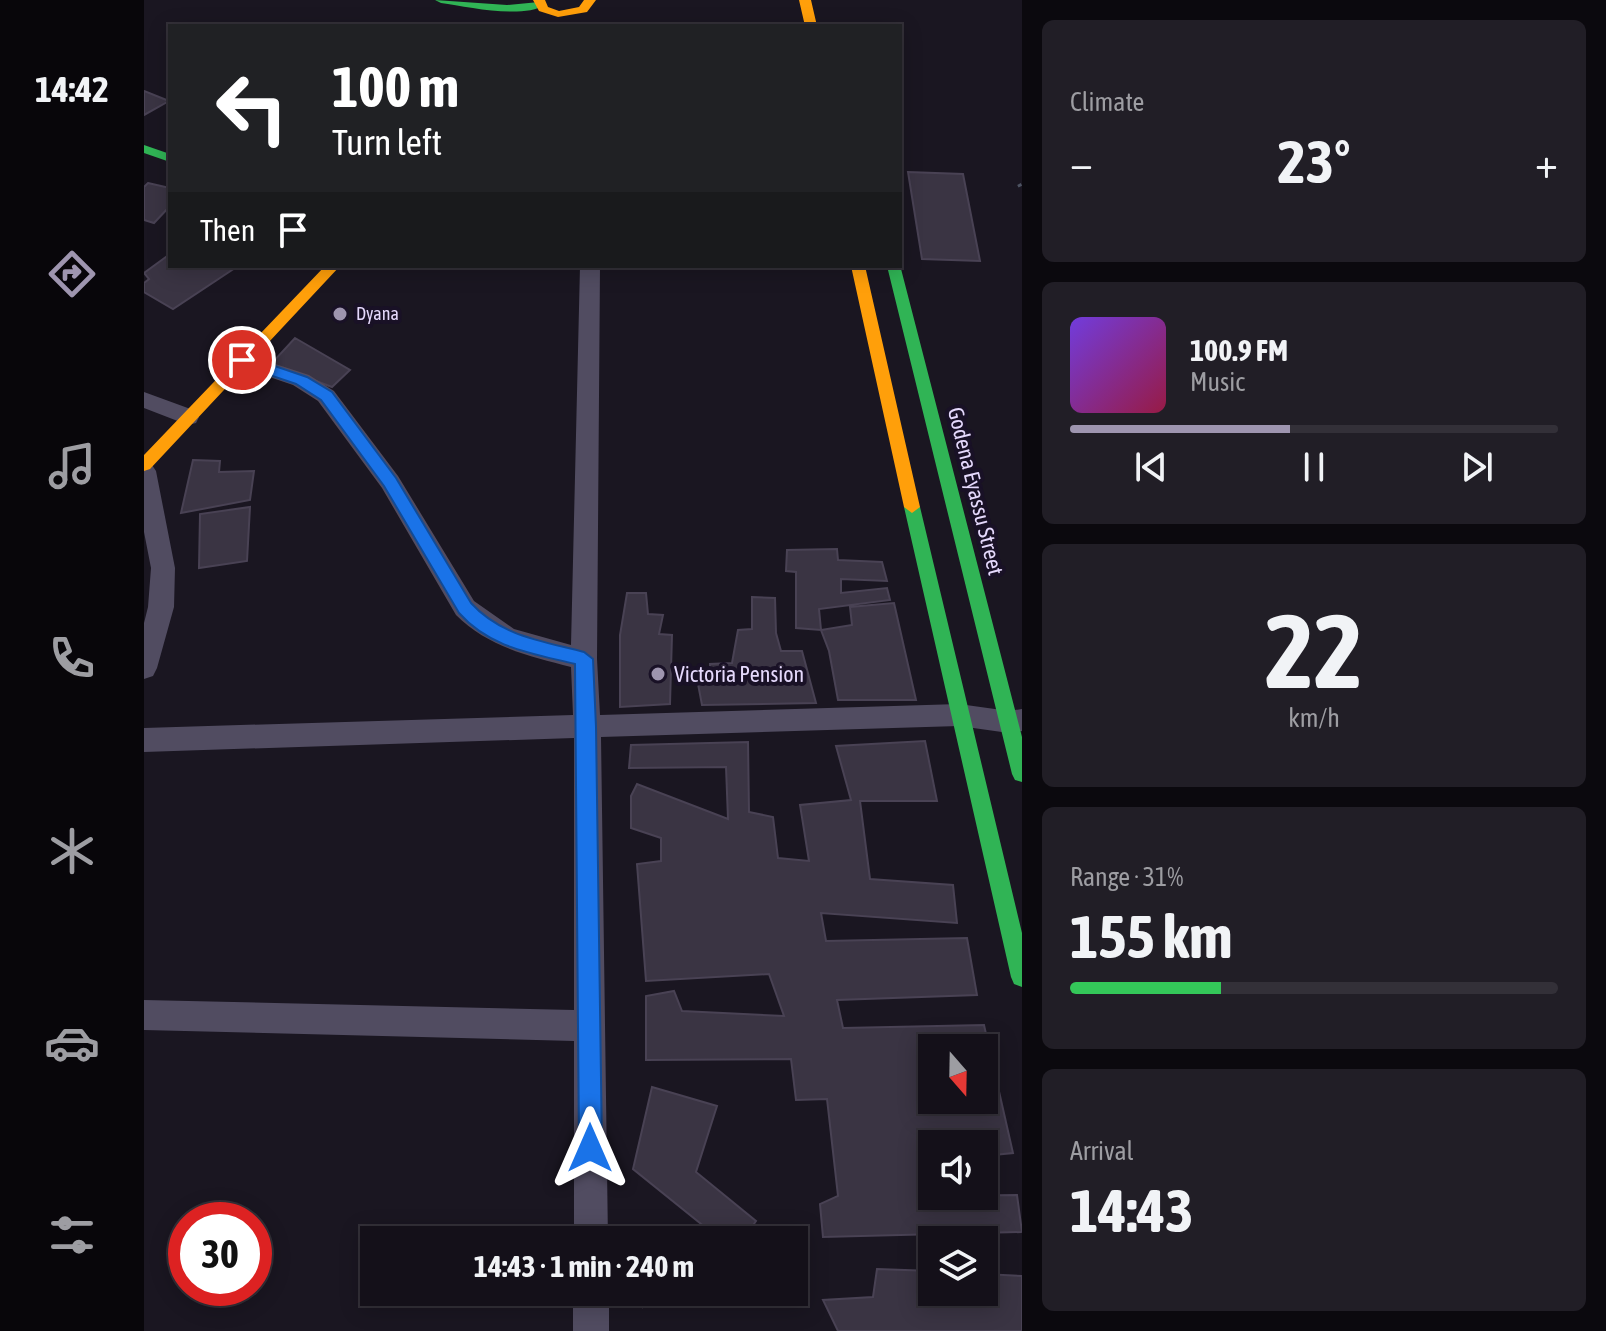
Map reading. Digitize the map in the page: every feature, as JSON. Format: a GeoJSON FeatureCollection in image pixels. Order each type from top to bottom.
{"type":"FeatureCollection","features":[{"type":"Feature","properties":{"kind":"street"},"geometry":{"type":"LineString","coordinates":[[441,0],[507,8],[540,5],[558,14],[607,0]]}},
{"type":"Feature","properties":{"kind":"street"},"geometry":{"type":"LineString","coordinates":[[805,0],[811,24]]}},
{"type":"Feature","properties":{"kind":"street"},"geometry":{"type":"LineString","coordinates":[[463,4],[496,24]]}},
{"type":"Feature","properties":{"kind":"street"},"geometry":{"type":"LineString","coordinates":[[533,24],[540,5]]}},
{"type":"Feature","properties":{"kind":"street"},"geometry":{"type":"LineString","coordinates":[[568,24],[587,6]]}},
{"type":"Feature","properties":{"kind":"street"},"geometry":{"type":"LineString","coordinates":[[144,149],[168,157]]}},
{"type":"Feature","properties":{"kind":"street"},"geometry":{"type":"LineString","coordinates":[[144,668],[161,607],[163,568],[144,468],[165,409],[242,360],[331,268]]}},
{"type":"Feature","properties":{"kind":"street"},"geometry":{"type":"LineString","coordinates":[[590,268],[584,659],[591,1226]]}},
{"type":"Feature","properties":{"kind":"street"},"geometry":{"type":"LineString","coordinates":[[858,268],[959,715],[1022,977]]}},
{"type":"Feature","properties":{"kind":"street","name":"Godena Eyassu Street"},"geometry":{"type":"LineString","coordinates":[[895,268],[1016,721],[1022,774]]}},
{"type":"Feature","properties":{"kind":"street"},"geometry":{"type":"LineString","coordinates":[[242,360],[301,380],[326,396],[390,482],[465,608],[477,622],[505,640],[584,659]]}},
{"type":"Feature","properties":{"kind":"street"},"geometry":{"type":"LineString","coordinates":[[144,740],[959,715],[1016,721]]}},
{"type":"Feature","properties":{"kind":"street"},"geometry":{"type":"LineString","coordinates":[[144,1015],[589,1026]]}},
{"type":"Feature","properties":{"kind":"street"},"geometry":{"type":"LineString","coordinates":[[591,1306],[591,1331]]}},
{"type":"Feature","properties":{"kind":"path"},"geometry":{"type":"LineString","coordinates":[[1019,184],[1022,190]]}},
{"type":"Feature","properties":{"kind":"building"},"geometry":{"type":"Polygon","coordinates":[[[144,91],[168,101],[168,102],[144,115],[144,91]]]}},
{"type":"Feature","properties":{"kind":"building"},"geometry":{"type":"Polygon","coordinates":[[[908,172],[963,174],[980,261],[922,259],[908,172]]]}},
{"type":"Feature","properties":{"kind":"building"},"geometry":{"type":"Polygon","coordinates":[[[148,183],[168,188],[168,208],[154,223],[144,220],[144,187],[148,183]]]}},
{"type":"Feature","properties":{"kind":"building"},"geometry":{"type":"Polygon","coordinates":[[[168,255],[168,268],[235,268],[173,309],[144,292],[144,283],[149,279],[144,273],[168,255]]]}},
{"type":"Feature","properties":{"kind":"building"},"geometry":{"type":"Polygon","coordinates":[[[295,338],[350,370],[332,387],[271,364],[295,338]]]}},
{"type":"Feature","properties":{"kind":"building"},"geometry":{"type":"Polygon","coordinates":[[[193,460],[220,461],[219,472],[254,471],[250,500],[181,513],[193,460]]]}},
{"type":"Feature","properties":{"kind":"building"},"geometry":{"type":"Polygon","coordinates":[[[250,507],[247,561],[199,568],[200,514],[250,507]]]}},
{"type":"Feature","properties":{"kind":"building"},"geometry":{"type":"Polygon","coordinates":[[[837,549],[838,560],[882,562],[887,581],[841,579],[841,593],[887,588],[890,600],[819,609],[821,630],[796,628],[796,572],[786,571],[787,550],[837,549]]]}},
{"type":"Feature","properties":{"kind":"building"},"geometry":{"type":"Polygon","coordinates":[[[627,593],[646,593],[648,614],[663,615],[659,634],[672,635],[670,704],[620,707],[620,635],[627,593]]]}},
{"type":"Feature","properties":{"kind":"building"},"geometry":{"type":"Polygon","coordinates":[[[752,597],[775,598],[776,633],[781,651],[802,651],[816,703],[702,705],[698,684],[710,681],[710,664],[732,663],[738,630],[752,629],[752,597]]]}},
{"type":"Feature","properties":{"kind":"building"},"geometry":{"type":"Polygon","coordinates":[[[894,603],[916,700],[838,700],[829,651],[821,630],[852,625],[850,607],[894,603]]]}},
{"type":"Feature","properties":{"kind":"building"},"geometry":{"type":"Polygon","coordinates":[[[925,741],[937,801],[860,801],[870,879],[953,885],[957,923],[821,913],[826,941],[967,938],[977,995],[837,1000],[843,1028],[984,1025],[986,1034],[918,1034],[918,1114],[998,1114],[998,1087],[1013,1153],[998,1155],[998,1130],[918,1130],[918,1210],[998,1210],[998,1195],[1017,1195],[1022,1232],[998,1233],[998,1226],[918,1226],[918,1235],[823,1237],[820,1204],[838,1196],[827,1099],[796,1100],[791,1059],[646,1060],[646,996],[674,991],[682,1011],[784,1016],[769,974],[646,981],[637,864],[661,861],[661,838],[631,828],[631,796],[637,784],[728,819],[726,767],[629,768],[631,745],[748,742],[749,812],[773,817],[778,858],[809,861],[800,805],[851,800],[836,746],[925,741]]]}},
{"type":"Feature","properties":{"kind":"building"},"geometry":{"type":"Polygon","coordinates":[[[652,1087],[717,1106],[696,1172],[756,1221],[753,1226],[704,1226],[633,1169],[652,1087]]]}},
{"type":"Feature","properties":{"kind":"building"},"geometry":{"type":"Polygon","coordinates":[[[877,1269],[918,1270],[918,1306],[998,1306],[998,1275],[1022,1276],[1022,1331],[838,1331],[823,1300],[873,1297],[877,1269]]]}},
{"type":"Feature","properties":{"kind":"traffic: fast"},"geometry":{"type":"LineString","coordinates":[[441,0],[507,8],[539,5]]}},
{"type":"Feature","properties":{"kind":"traffic: fast"},"geometry":{"type":"LineString","coordinates":[[144,149],[168,157]]}},
{"type":"Feature","properties":{"kind":"traffic: fast"},"geometry":{"type":"LineString","coordinates":[[895,268],[1022,774]]}},
{"type":"Feature","properties":{"kind":"traffic: fast"},"geometry":{"type":"LineString","coordinates":[[912,507],[1022,977]]}},
{"type":"Feature","properties":{"kind":"traffic: slow"},"geometry":{"type":"LineString","coordinates":[[539,0],[543,9],[558,14],[583,10],[590,0]]}},
{"type":"Feature","properties":{"kind":"traffic: slow"},"geometry":{"type":"LineString","coordinates":[[805,0],[811,24]]}},
{"type":"Feature","properties":{"kind":"traffic: slow"},"geometry":{"type":"LineString","coordinates":[[144,465],[331,268]]}},
{"type":"Feature","properties":{"kind":"traffic: slow"},"geometry":{"type":"LineString","coordinates":[[858,268],[912,507]]}},
{"type":"Feature","properties":{"kind":"place","name":"Dyana"},"geometry":{"type":"Point","coordinates":[340,314]}},
{"type":"Feature","properties":{"kind":"place","name":"Victoria Pension"},"geometry":{"type":"Point","coordinates":[658,674]}},
{"type":"Feature","properties":{"kind":"route"},"geometry":{"type":"LineString","coordinates":[[242,360],[301,380],[326,396],[390,482],[422,531],[465,608],[477,622],[505,640],[584,659],[590,1148]]}}]}
